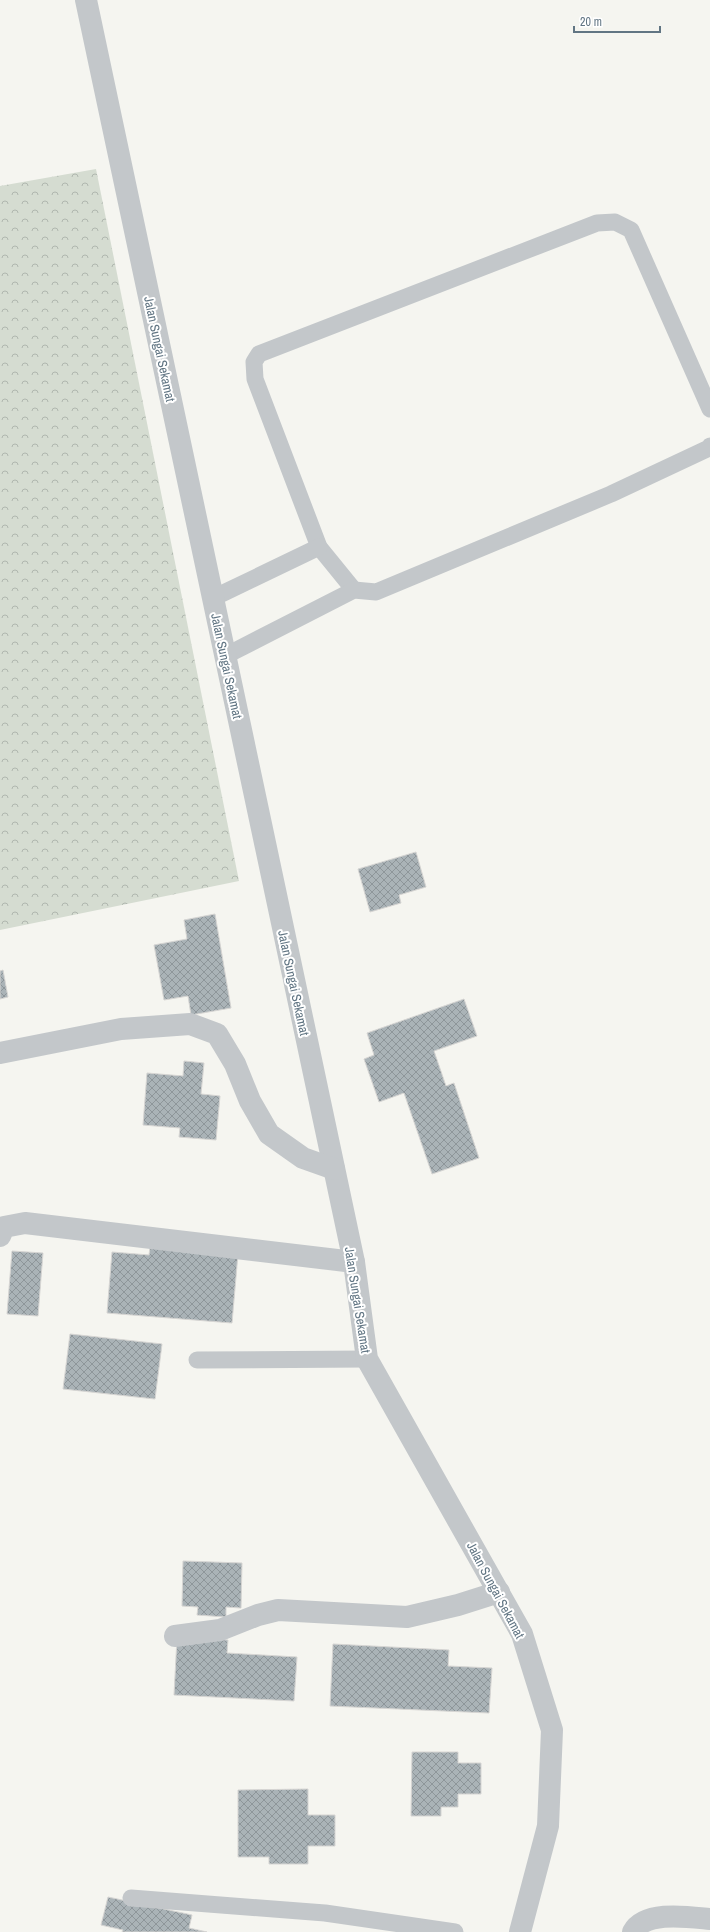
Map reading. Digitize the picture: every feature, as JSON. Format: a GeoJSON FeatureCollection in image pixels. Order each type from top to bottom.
{"type":"FeatureCollection","features":[{"type":"Feature","properties":{"kind":"street","name":"Jalan Sungai Sekamat"},"geometry":{"type":"LineString","coordinates":[[86,0],[354,1262],[367,1359],[522,1634],[552,1730],[548,1826],[520,1932]]}},
{"type":"Feature","properties":{"kind":"street"},"geometry":{"type":"LineString","coordinates":[[0,1054],[121,1029],[190,1024],[217,1034],[235,1064],[250,1101],[269,1134],[304,1158],[334,1169]]}},
{"type":"Feature","properties":{"kind":"street"},"geometry":{"type":"LineString","coordinates":[[0,1236],[4,1227],[25,1223],[354,1262]]}},
{"type":"Feature","properties":{"kind":"street"},"geometry":{"type":"LineString","coordinates":[[175,1636],[220,1630],[258,1615],[278,1610],[407,1617],[458,1605],[499,1592]]}},
{"type":"Feature","properties":{"kind":"street"},"geometry":{"type":"LineString","coordinates":[[633,1932],[636,1927],[646,1921],[666,1917],[710,1919]]}},
{"type":"Feature","properties":{"kind":"lane"},"geometry":{"type":"LineString","coordinates":[[354,590],[319,547],[255,379],[254,362],[259,354],[597,223],[615,222],[631,230],[710,409]]}},
{"type":"Feature","properties":{"kind":"lane"},"geometry":{"type":"LineString","coordinates":[[225,656],[354,590],[376,592],[611,494],[709,448],[710,446]]}},
{"type":"Feature","properties":{"kind":"lane"},"geometry":{"type":"LineString","coordinates":[[213,598],[319,547]]}},
{"type":"Feature","properties":{"kind":"lane"},"geometry":{"type":"LineString","coordinates":[[197,1360],[367,1359]]}},
{"type":"Feature","properties":{"kind":"lane"},"geometry":{"type":"LineString","coordinates":[[131,1898],[325,1913],[455,1932]]}},
{"type":"Feature","properties":{"kind":"green space"},"geometry":{"type":"Polygon","coordinates":[[[96,169],[239,881],[0,930],[0,186],[96,169]]]}},
{"type":"Feature","properties":{"kind":"building"},"geometry":{"type":"Polygon","coordinates":[[[416,852],[426,887],[399,895],[401,903],[370,912],[358,869],[416,852]]]}},
{"type":"Feature","properties":{"kind":"building"},"geometry":{"type":"Polygon","coordinates":[[[215,914],[231,1008],[191,1015],[188,996],[164,1000],[154,945],[187,939],[184,920],[215,914]]]}},
{"type":"Feature","properties":{"kind":"building"},"geometry":{"type":"Polygon","coordinates":[[[3,970],[8,997],[0,999],[0,971],[3,970]]]}},
{"type":"Feature","properties":{"kind":"building"},"geometry":{"type":"Polygon","coordinates":[[[464,999],[477,1036],[434,1051],[446,1086],[454,1083],[479,1158],[432,1174],[404,1093],[379,1102],[364,1059],[374,1055],[367,1033],[464,999]]]}},
{"type":"Feature","properties":{"kind":"building"},"geometry":{"type":"Polygon","coordinates":[[[184,1061],[204,1063],[201,1094],[220,1096],[216,1140],[179,1137],[180,1128],[143,1125],[147,1073],[183,1076],[184,1061]]]}},
{"type":"Feature","properties":{"kind":"building"},"geometry":{"type":"Polygon","coordinates":[[[150,1247],[238,1254],[232,1323],[107,1313],[112,1252],[149,1255],[150,1247]]]}},
{"type":"Feature","properties":{"kind":"building"},"geometry":{"type":"Polygon","coordinates":[[[12,1251],[43,1253],[38,1316],[7,1314],[12,1251]]]}},
{"type":"Feature","properties":{"kind":"building"},"geometry":{"type":"Polygon","coordinates":[[[70,1334],[162,1344],[155,1399],[63,1389],[70,1334]]]}},
{"type":"Feature","properties":{"kind":"building"},"geometry":{"type":"Polygon","coordinates":[[[183,1561],[242,1563],[241,1608],[226,1607],[226,1617],[197,1615],[198,1607],[182,1606],[183,1561]]]}},
{"type":"Feature","properties":{"kind":"building"},"geometry":{"type":"Polygon","coordinates":[[[177,1638],[228,1640],[227,1653],[297,1657],[294,1701],[174,1695],[177,1638]]]}},
{"type":"Feature","properties":{"kind":"building"},"geometry":{"type":"Polygon","coordinates":[[[333,1644],[449,1650],[448,1666],[492,1668],[489,1713],[330,1706],[333,1644]]]}},
{"type":"Feature","properties":{"kind":"building"},"geometry":{"type":"Polygon","coordinates":[[[412,1752],[458,1752],[458,1763],[481,1763],[481,1794],[458,1794],[458,1807],[441,1807],[441,1816],[411,1816],[412,1752]]]}},
{"type":"Feature","properties":{"kind":"building"},"geometry":{"type":"Polygon","coordinates":[[[308,1789],[308,1815],[335,1815],[335,1846],[308,1846],[308,1864],[269,1864],[269,1857],[238,1857],[238,1790],[308,1789]]]}},
{"type":"Feature","properties":{"kind":"building"},"geometry":{"type":"Polygon","coordinates":[[[108,1897],[192,1915],[189,1928],[207,1932],[122,1932],[123,1930],[101,1925],[108,1897]]]}}]}
